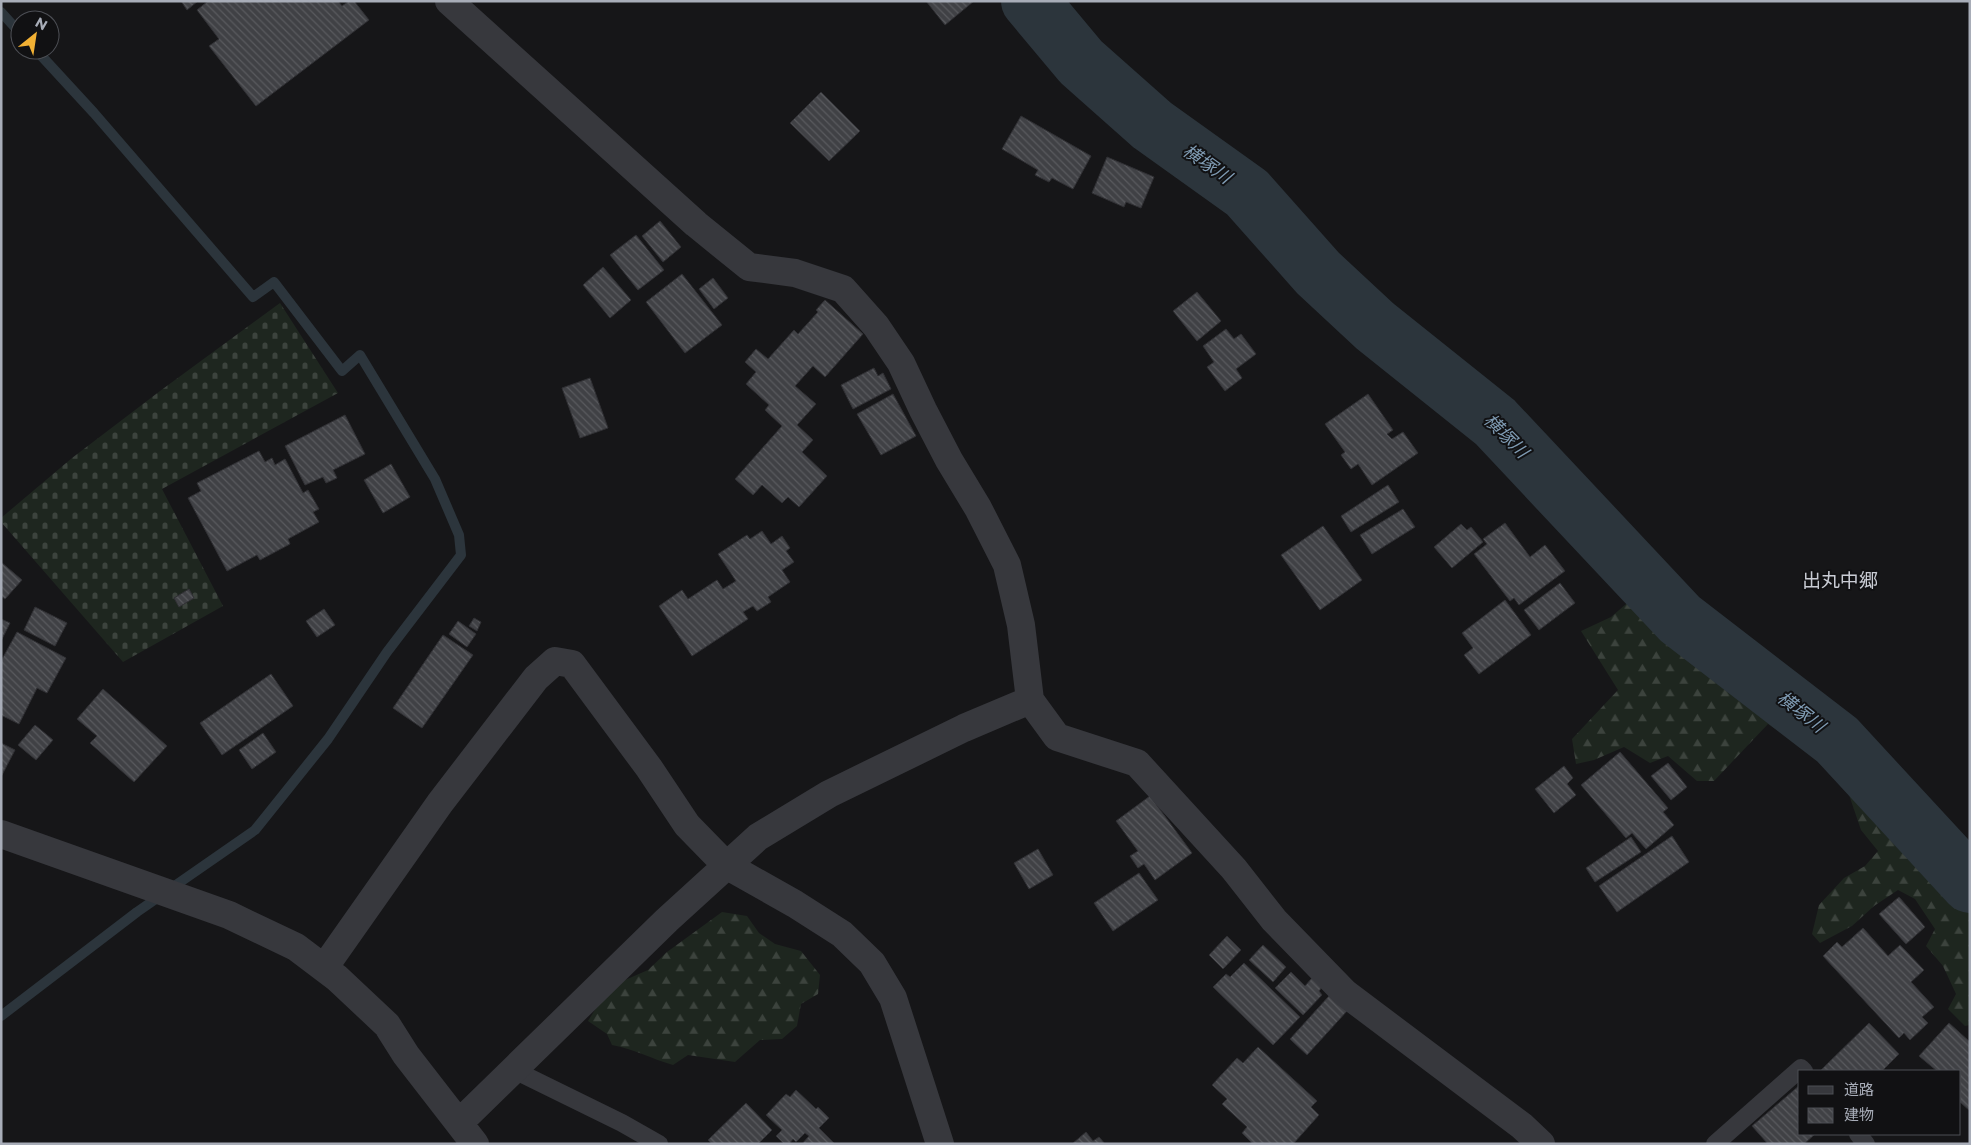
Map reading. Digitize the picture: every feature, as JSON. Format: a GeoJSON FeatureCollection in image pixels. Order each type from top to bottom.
{"type":"FeatureCollection","features":[{"type":"Feature","properties":{"kind":"street"},"geometry":{"type":"LineString","coordinates":[[449,1],[696,224],[749,267],[795,273],[843,289],[876,326],[901,363],[949,460],[978,508],[1007,565],[1021,625],[1030,700],[1057,737],[1137,763],[1234,869],[1274,920],[1345,993],[1522,1126],[1541,1144]]}},
{"type":"Feature","properties":{"kind":"street"},"geometry":{"type":"LineString","coordinates":[[324,968],[440,803],[536,678],[554,661],[572,664],[649,768],[687,825],[726,865],[795,904],[842,934],[872,963],[893,998],[940,1144]]}},
{"type":"Feature","properties":{"kind":"street"},"geometry":{"type":"LineString","coordinates":[[459,1123],[660,926],[758,837],[829,794],[964,728],[1030,700]]}},
{"type":"Feature","properties":{"kind":"street"},"geometry":{"type":"LineString","coordinates":[[1,834],[228,915],[296,947],[338,978],[387,1025],[406,1055],[476,1144]]}},
{"type":"Feature","properties":{"kind":"lane"},"geometry":{"type":"LineString","coordinates":[[512,1069],[622,1123],[659,1144]]}},
{"type":"Feature","properties":{"kind":"lane"},"geometry":{"type":"LineString","coordinates":[[1715,1144],[1798,1071]]}},
{"type":"Feature","properties":{"kind":"green space"},"geometry":{"type":"Polygon","coordinates":[[[280,303],[338,393],[162,489],[223,606],[123,662],[1,522],[1,518],[72,458],[280,303]]]}},
{"type":"Feature","properties":{"kind":"green space"},"geometry":{"type":"Polygon","coordinates":[[[1667,595],[1734,653],[1747,686],[1840,756],[1892,810],[1970,903],[1970,1025],[1965,1026],[1948,1009],[1956,994],[1943,966],[1926,946],[1935,929],[1915,899],[1898,890],[1874,906],[1852,926],[1820,943],[1812,934],[1819,905],[1844,878],[1865,866],[1878,851],[1861,830],[1846,786],[1824,762],[1768,724],[1714,781],[1697,781],[1668,756],[1650,763],[1624,747],[1594,760],[1576,764],[1572,739],[1618,690],[1581,631],[1611,617],[1633,598],[1667,595]]]}},
{"type":"Feature","properties":{"kind":"green space"},"geometry":{"type":"Polygon","coordinates":[[[722,912],[747,916],[759,933],[775,944],[801,951],[820,975],[818,994],[801,1004],[797,1026],[782,1039],[760,1040],[735,1062],[688,1055],[673,1065],[612,1045],[607,1034],[588,1021],[609,987],[648,970],[667,952],[722,912]]]}},
{"type":"Feature","properties":{"kind":"building"},"geometry":{"type":"Polygon","coordinates":[[[181,1],[198,1],[187,10],[181,1]]]}},
{"type":"Feature","properties":{"kind":"building"},"geometry":{"type":"Polygon","coordinates":[[[208,1],[338,1],[342,6],[349,1],[354,1],[369,20],[256,106],[209,46],[219,39],[197,10],[208,1]]]}},
{"type":"Feature","properties":{"kind":"building"},"geometry":{"type":"Polygon","coordinates":[[[926,1],[974,1],[945,25],[926,1]]]}},
{"type":"Feature","properties":{"kind":"building"},"geometry":{"type":"Polygon","coordinates":[[[821,92],[860,131],[829,161],[790,123],[821,92]]]}},
{"type":"Feature","properties":{"kind":"building"},"geometry":{"type":"Polygon","coordinates":[[[1021,116],[1091,156],[1073,189],[1052,178],[1049,182],[1035,175],[1038,170],[1002,149],[1021,116]]]}},
{"type":"Feature","properties":{"kind":"building"},"geometry":{"type":"Polygon","coordinates":[[[1107,157],[1154,177],[1141,208],[1126,202],[1124,207],[1092,193],[1107,157]]]}},
{"type":"Feature","properties":{"kind":"building"},"geometry":{"type":"Polygon","coordinates":[[[660,221],[681,247],[663,262],[642,236],[660,221]]]}},
{"type":"Feature","properties":{"kind":"building"},"geometry":{"type":"Polygon","coordinates":[[[636,235],[664,270],[638,290],[610,255],[636,235]]]}},
{"type":"Feature","properties":{"kind":"building"},"geometry":{"type":"Polygon","coordinates":[[[603,267],[631,300],[610,318],[583,285],[603,267]]]}},
{"type":"Feature","properties":{"kind":"building"},"geometry":{"type":"Polygon","coordinates":[[[682,274],[722,325],[685,353],[646,302],[682,274]]]}},
{"type":"Feature","properties":{"kind":"building"},"geometry":{"type":"Polygon","coordinates":[[[713,278],[728,298],[714,309],[699,289],[713,278]]]}},
{"type":"Feature","properties":{"kind":"building"},"geometry":{"type":"Polygon","coordinates":[[[1197,292],[1221,321],[1197,341],[1173,311],[1197,292]]]}},
{"type":"Feature","properties":{"kind":"building"},"geometry":{"type":"Polygon","coordinates":[[[825,300],[863,334],[825,377],[813,366],[795,386],[816,404],[797,425],[813,440],[802,452],[827,476],[799,507],[788,497],[782,503],[762,485],[753,495],[735,479],[782,426],[765,410],[769,405],[746,384],[756,372],[745,362],[756,349],[768,359],[794,330],[798,334],[818,312],[816,310],[825,300]]]}},
{"type":"Feature","properties":{"kind":"building"},"geometry":{"type":"Polygon","coordinates":[[[1226,329],[1234,339],[1241,334],[1256,354],[1236,369],[1242,378],[1225,391],[1207,367],[1214,362],[1203,346],[1226,329]]]}},
{"type":"Feature","properties":{"kind":"building"},"geometry":{"type":"Polygon","coordinates":[[[874,368],[878,376],[883,373],[891,389],[853,409],[841,385],[874,368]]]}},
{"type":"Feature","properties":{"kind":"building"},"geometry":{"type":"Polygon","coordinates":[[[590,378],[608,428],[580,438],[562,388],[590,378]]]}},
{"type":"Feature","properties":{"kind":"building"},"geometry":{"type":"Polygon","coordinates":[[[893,394],[916,436],[881,455],[857,414],[893,394]]]}},
{"type":"Feature","properties":{"kind":"building"},"geometry":{"type":"Polygon","coordinates":[[[1368,394],[1393,430],[1387,434],[1392,439],[1403,432],[1418,453],[1372,485],[1358,464],[1351,469],[1341,455],[1345,452],[1325,424],[1368,394]]]}},
{"type":"Feature","properties":{"kind":"building"},"geometry":{"type":"Polygon","coordinates":[[[345,415],[365,454],[333,470],[337,478],[326,483],[323,477],[305,485],[285,446],[345,415]]]}},
{"type":"Feature","properties":{"kind":"building"},"geometry":{"type":"Polygon","coordinates":[[[259,451],[265,462],[272,458],[275,465],[285,459],[303,493],[308,490],[319,509],[313,512],[319,522],[288,539],[290,544],[260,560],[257,555],[227,571],[188,498],[201,491],[197,483],[259,451]]]}},
{"type":"Feature","properties":{"kind":"building"},"geometry":{"type":"Polygon","coordinates":[[[391,464],[410,497],[383,513],[364,480],[391,464]]]}},
{"type":"Feature","properties":{"kind":"building"},"geometry":{"type":"Polygon","coordinates":[[[1388,485],[1399,502],[1351,532],[1341,516],[1388,485]]]}},
{"type":"Feature","properties":{"kind":"building"},"geometry":{"type":"Polygon","coordinates":[[[1403,509],[1415,527],[1372,554],[1360,535],[1403,509]]]}},
{"type":"Feature","properties":{"kind":"building"},"geometry":{"type":"Polygon","coordinates":[[[1505,523],[1530,557],[1545,545],[1565,571],[1519,605],[1514,598],[1510,601],[1474,554],[1487,544],[1483,539],[1505,523]]]}},
{"type":"Feature","properties":{"kind":"building"},"geometry":{"type":"Polygon","coordinates":[[[1461,524],[1467,530],[1471,527],[1483,542],[1452,568],[1434,547],[1461,524]]]}},
{"type":"Feature","properties":{"kind":"building"},"geometry":{"type":"Polygon","coordinates":[[[1323,526],[1362,580],[1320,610],[1281,555],[1323,526]]]}},
{"type":"Feature","properties":{"kind":"building"},"geometry":{"type":"Polygon","coordinates":[[[762,531],[771,544],[782,536],[790,548],[786,551],[794,562],[782,570],[790,582],[768,597],[771,602],[757,611],[753,606],[743,612],[748,619],[692,656],[659,606],[682,590],[688,599],[717,580],[723,589],[736,581],[718,554],[747,535],[750,539],[762,531]]]}},
{"type":"Feature","properties":{"kind":"building"},"geometry":{"type":"Polygon","coordinates":[[[1,562],[22,580],[5,599],[1,596],[1,562]]]}},
{"type":"Feature","properties":{"kind":"building"},"geometry":{"type":"Polygon","coordinates":[[[1560,583],[1575,603],[1539,630],[1524,610],[1560,583]]]}},
{"type":"Feature","properties":{"kind":"building"},"geometry":{"type":"Polygon","coordinates":[[[189,589],[194,598],[179,607],[174,598],[189,589]]]}},
{"type":"Feature","properties":{"kind":"building"},"geometry":{"type":"Polygon","coordinates":[[[1505,600],[1531,635],[1479,674],[1464,655],[1473,648],[1462,633],[1505,600]]]}},
{"type":"Feature","properties":{"kind":"building"},"geometry":{"type":"Polygon","coordinates":[[[35,607],[67,623],[55,646],[24,630],[35,607]]]}},
{"type":"Feature","properties":{"kind":"building"},"geometry":{"type":"Polygon","coordinates":[[[324,609],[335,625],[317,637],[306,621],[324,609]]]}},
{"type":"Feature","properties":{"kind":"building"},"geometry":{"type":"Polygon","coordinates":[[[474,618],[481,622],[477,631],[469,626],[474,618]]]}},
{"type":"Feature","properties":{"kind":"building"},"geometry":{"type":"Polygon","coordinates":[[[1,619],[10,623],[1,641],[1,619]]]}},
{"type":"Feature","properties":{"kind":"building"},"geometry":{"type":"Polygon","coordinates":[[[458,621],[476,634],[467,647],[449,634],[458,621]]]}},
{"type":"Feature","properties":{"kind":"building"},"geometry":{"type":"Polygon","coordinates":[[[17,632],[66,658],[47,693],[37,688],[19,724],[1,715],[1,661],[17,632]]]}},
{"type":"Feature","properties":{"kind":"building"},"geometry":{"type":"Polygon","coordinates":[[[443,635],[473,655],[422,728],[393,708],[443,635]]]}},
{"type":"Feature","properties":{"kind":"building"},"geometry":{"type":"Polygon","coordinates":[[[271,674],[293,706],[222,755],[200,723],[271,674]]]}},
{"type":"Feature","properties":{"kind":"building"},"geometry":{"type":"Polygon","coordinates":[[[103,689],[167,746],[134,782],[90,743],[97,736],[77,719],[103,689]]]}},
{"type":"Feature","properties":{"kind":"building"},"geometry":{"type":"Polygon","coordinates":[[[35,725],[53,740],[36,760],[18,745],[35,725]]]}},
{"type":"Feature","properties":{"kind":"building"},"geometry":{"type":"Polygon","coordinates":[[[263,733],[276,752],[252,769],[239,750],[263,733]]]}},
{"type":"Feature","properties":{"kind":"building"},"geometry":{"type":"Polygon","coordinates":[[[1,743],[15,750],[1,777],[1,743]]]}},
{"type":"Feature","properties":{"kind":"building"},"geometry":{"type":"Polygon","coordinates":[[[1620,752],[1668,808],[1663,812],[1674,825],[1646,849],[1632,833],[1626,838],[1581,785],[1620,752]]]}},
{"type":"Feature","properties":{"kind":"building"},"geometry":{"type":"Polygon","coordinates":[[[1668,763],[1687,787],[1671,800],[1651,776],[1668,763]]]}},
{"type":"Feature","properties":{"kind":"building"},"geometry":{"type":"Polygon","coordinates":[[[1564,766],[1573,778],[1567,784],[1576,795],[1554,813],[1535,789],[1564,766]]]}},
{"type":"Feature","properties":{"kind":"building"},"geometry":{"type":"Polygon","coordinates":[[[1150,796],[1192,853],[1155,880],[1144,864],[1138,868],[1130,856],[1138,851],[1116,821],[1150,796]]]}},
{"type":"Feature","properties":{"kind":"building"},"geometry":{"type":"Polygon","coordinates":[[[1672,836],[1689,862],[1617,912],[1599,886],[1672,836]]]}},
{"type":"Feature","properties":{"kind":"building"},"geometry":{"type":"Polygon","coordinates":[[[1631,837],[1641,852],[1595,882],[1586,868],[1631,837]]]}},
{"type":"Feature","properties":{"kind":"building"},"geometry":{"type":"Polygon","coordinates":[[[1038,849],[1053,875],[1029,889],[1014,863],[1038,849]]]}},
{"type":"Feature","properties":{"kind":"building"},"geometry":{"type":"Polygon","coordinates":[[[1139,873],[1158,900],[1113,931],[1094,903],[1139,873]]]}},
{"type":"Feature","properties":{"kind":"building"},"geometry":{"type":"Polygon","coordinates":[[[1899,897],[1925,927],[1906,944],[1879,914],[1899,897]]]}},
{"type":"Feature","properties":{"kind":"building"},"geometry":{"type":"Polygon","coordinates":[[[1863,928],[1888,956],[1900,945],[1924,970],[1911,982],[1934,1007],[1922,1017],[1928,1023],[1910,1040],[1904,1033],[1899,1038],[1823,956],[1837,942],[1842,947],[1863,928]]]}},
{"type":"Feature","properties":{"kind":"building"},"geometry":{"type":"Polygon","coordinates":[[[1227,936],[1241,950],[1223,969],[1209,955],[1227,936]]]}},
{"type":"Feature","properties":{"kind":"building"},"geometry":{"type":"Polygon","coordinates":[[[1263,945],[1286,967],[1273,982],[1249,960],[1263,945]]]}},
{"type":"Feature","properties":{"kind":"building"},"geometry":{"type":"Polygon","coordinates":[[[1244,963],[1300,1017],[1273,1045],[1213,987],[1226,974],[1230,977],[1244,963]]]}},
{"type":"Feature","properties":{"kind":"building"},"geometry":{"type":"Polygon","coordinates":[[[1291,972],[1305,986],[1312,978],[1322,987],[1319,991],[1322,995],[1303,1015],[1275,988],[1291,972]]]}},
{"type":"Feature","properties":{"kind":"building"},"geometry":{"type":"Polygon","coordinates":[[[1329,996],[1347,1011],[1307,1055],[1290,1039],[1329,996]]]}},
{"type":"Feature","properties":{"kind":"building"},"geometry":{"type":"Polygon","coordinates":[[[1869,1023],[1899,1054],[1883,1070],[1821,1070],[1869,1023]]]}},
{"type":"Feature","properties":{"kind":"building"},"geometry":{"type":"Polygon","coordinates":[[[1949,1023],[1970,1042],[1970,1111],[1961,1103],[1961,1070],[1936,1070],[1919,1056],[1949,1023]]]}},
{"type":"Feature","properties":{"kind":"building"},"geometry":{"type":"Polygon","coordinates":[[[1258,1047],[1317,1101],[1311,1107],[1319,1115],[1293,1144],[1253,1144],[1242,1133],[1247,1127],[1222,1104],[1227,1099],[1212,1085],[1237,1058],[1243,1063],[1258,1047]]]}},
{"type":"Feature","properties":{"kind":"building"},"geometry":{"type":"Polygon","coordinates":[[[1798,1087],[1798,1135],[1814,1135],[1804,1144],[1768,1144],[1752,1126],[1798,1087]]]}},
{"type":"Feature","properties":{"kind":"building"},"geometry":{"type":"Polygon","coordinates":[[[796,1090],[816,1109],[818,1107],[829,1118],[819,1128],[835,1144],[802,1144],[809,1136],[805,1133],[796,1142],[793,1139],[789,1144],[784,1144],[776,1136],[782,1130],[766,1115],[786,1094],[790,1097],[796,1090]]]}},
{"type":"Feature","properties":{"kind":"building"},"geometry":{"type":"Polygon","coordinates":[[[746,1103],[772,1130],[758,1144],[712,1144],[708,1140],[746,1103]]]}},
{"type":"Feature","properties":{"kind":"building"},"geometry":{"type":"Polygon","coordinates":[[[1086,1132],[1093,1141],[1099,1137],[1105,1144],[1072,1144],[1086,1132]]]}},
{"type":"Feature","properties":{"kind":"waterway","name":"横塚川"},"geometry":{"type":"LineString","coordinates":[[1030,1],[1081,62],[1152,125],[1247,193],[1318,273],[1375,326],[1495,422],[1680,619],[1837,740],[1970,884]]}},
{"type":"Feature","properties":{"kind":"waterway"},"geometry":{"type":"LineString","coordinates":[[1,12],[10,22]]}},
{"type":"Feature","properties":{"kind":"waterway"},"geometry":{"type":"LineString","coordinates":[[1,1016],[137,912],[255,830],[328,739],[387,652],[461,555],[459,535],[435,479],[360,355],[342,371],[274,282],[253,297],[94,113],[45,60]]}},
{"type":"Feature","properties":{"kind":"district","name":"出丸中郷"},"geometry":{"type":"Point","coordinates":[1840,580]}}]}
